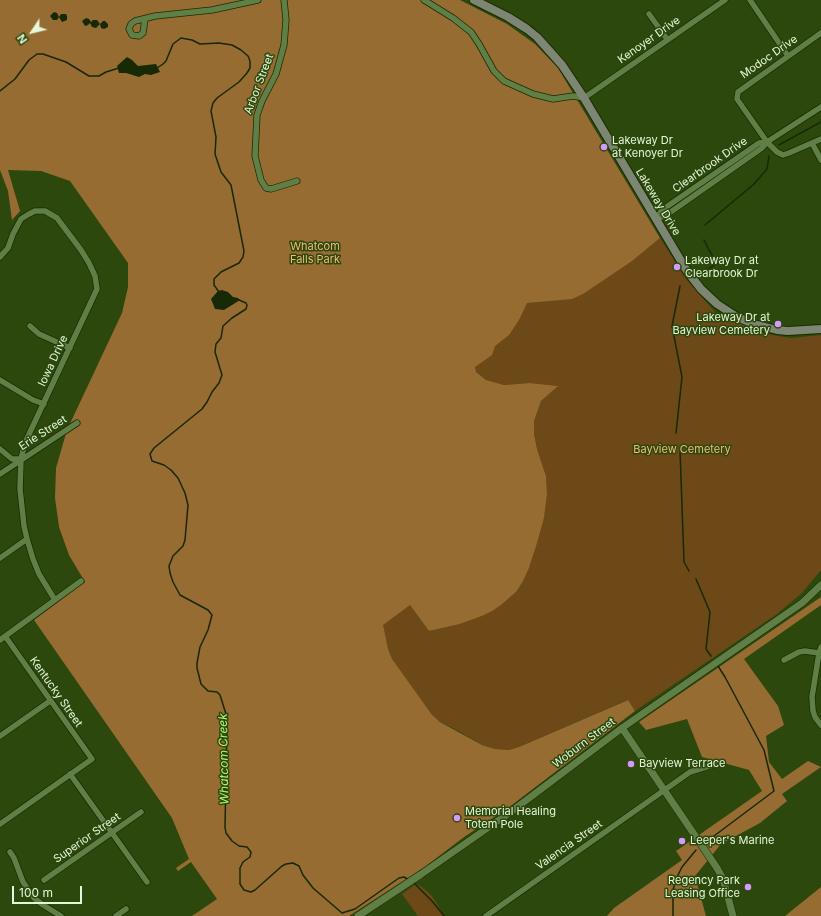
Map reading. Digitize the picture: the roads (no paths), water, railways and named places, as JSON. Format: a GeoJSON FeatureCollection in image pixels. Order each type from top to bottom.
{"type":"FeatureCollection","features":[{"type":"Feature","properties":{"kind":"main road","name":"Lakeway Drive"},"geometry":{"type":"LineString","coordinates":[[474,0],[508,17],[537,37],[562,65],[584,98],[629,176],[687,271],[701,289],[722,309],[754,324],[777,330],[788,331],[821,329]]}},
{"type":"Feature","properties":{"kind":"street"},"geometry":{"type":"LineString","coordinates":[[145,19],[178,13],[212,10],[258,0]]}},
{"type":"Feature","properties":{"kind":"street","name":"Arbor Street"},"geometry":{"type":"LineString","coordinates":[[284,0],[286,20],[284,45],[276,74],[262,101],[257,115],[255,130],[255,156],[261,180],[266,188],[271,189],[297,181]]}},
{"type":"Feature","properties":{"kind":"street"},"geometry":{"type":"LineString","coordinates":[[424,0],[453,18],[471,32],[494,71],[499,77],[511,85],[543,97],[553,99],[573,96],[584,98]]}},
{"type":"Feature","properties":{"kind":"street","name":"Kenoyer Drive"},"geometry":{"type":"LineString","coordinates":[[584,98],[725,0]]}},
{"type":"Feature","properties":{"kind":"street"},"geometry":{"type":"LineString","coordinates":[[750,0],[788,56]]}},
{"type":"Feature","properties":{"kind":"street"},"geometry":{"type":"LineString","coordinates":[[649,14],[667,39]]}},
{"type":"Feature","properties":{"kind":"street","name":"Modoc Drive"},"geometry":{"type":"LineString","coordinates":[[812,143],[783,154],[777,152],[767,142],[737,99],[738,92],[821,33]]}},
{"type":"Feature","properties":{"kind":"street","name":"Clearbrook Drive"},"geometry":{"type":"LineString","coordinates":[[656,219],[665,216],[762,148],[767,142],[821,107]]}},
{"type":"Feature","properties":{"kind":"street"},"geometry":{"type":"LineString","coordinates":[[821,139],[812,143],[821,160]]}},
{"type":"Feature","properties":{"kind":"street","name":"Iowa Drive"},"geometry":{"type":"LineString","coordinates":[[0,257],[8,248],[21,219],[29,214],[45,211],[59,220],[89,263],[96,276],[98,289],[25,443],[21,459],[20,490],[27,539],[39,574],[55,600]]}},
{"type":"Feature","properties":{"kind":"street"},"geometry":{"type":"LineString","coordinates":[[30,326],[39,334],[70,348]]}},
{"type":"Feature","properties":{"kind":"street"},"geometry":{"type":"LineString","coordinates":[[0,380],[33,400],[44,404]]}},
{"type":"Feature","properties":{"kind":"street","name":"Erie Street"},"geometry":{"type":"LineString","coordinates":[[0,474],[77,423]]}},
{"type":"Feature","properties":{"kind":"street"},"geometry":{"type":"LineString","coordinates":[[0,449],[12,459],[21,459]]}},
{"type":"Feature","properties":{"kind":"street"},"geometry":{"type":"LineString","coordinates":[[0,558],[27,539]]}},
{"type":"Feature","properties":{"kind":"street"},"geometry":{"type":"LineString","coordinates":[[2,638],[82,581]]}},
{"type":"Feature","properties":{"kind":"street","name":"Woburn Street"},"geometry":{"type":"LineString","coordinates":[[358,916],[400,889],[512,811],[622,728],[802,603],[821,585]]}},
{"type":"Feature","properties":{"kind":"street","name":"Kentucky Street"},"geometry":{"type":"LineString","coordinates":[[2,638],[92,759],[70,774]]}},
{"type":"Feature","properties":{"kind":"street"},"geometry":{"type":"LineString","coordinates":[[821,647],[818,653],[812,704],[815,717],[821,725]]}},
{"type":"Feature","properties":{"kind":"street"},"geometry":{"type":"LineString","coordinates":[[784,660],[798,652],[805,651],[818,653]]}},
{"type":"Feature","properties":{"kind":"street"},"geometry":{"type":"LineString","coordinates":[[0,736],[50,701]]}},
{"type":"Feature","properties":{"kind":"street"},"geometry":{"type":"LineString","coordinates":[[622,728],[707,852],[723,879],[733,916]]}},
{"type":"Feature","properties":{"kind":"street","name":"Valencia Street"},"geometry":{"type":"LineString","coordinates":[[486,916],[690,772],[719,764]]}},
{"type":"Feature","properties":{"kind":"street"},"geometry":{"type":"LineString","coordinates":[[0,824],[70,774],[147,882]]}},
{"type":"Feature","properties":{"kind":"street","name":"Superior Street"},"geometry":{"type":"LineString","coordinates":[[44,880],[141,812]]}},
{"type":"Feature","properties":{"kind":"street"},"geometry":{"type":"LineString","coordinates":[[10,852],[14,858],[23,882],[34,898],[61,916]]}},
{"type":"Feature","properties":{"kind":"street"},"geometry":{"type":"LineString","coordinates":[[116,916],[126,909]]}},
{"type":"Feature","properties":{"kind":"waterway","name":"Whatcom Creek"},"geometry":{"type":"LineString","coordinates":[[157,68],[166,61],[173,44],[181,38],[192,40],[200,44],[219,43],[232,45],[248,56],[250,61],[250,68],[247,73],[239,82],[217,98],[213,103],[211,111],[216,137],[215,154],[221,172],[231,185],[244,251],[243,257],[239,263],[221,272],[214,279],[214,285],[219,292]]}},
{"type":"Feature","properties":{"kind":"waterway","name":"Whatcom Creek"},"geometry":{"type":"LineString","coordinates":[[0,91],[15,79],[29,60],[37,54],[43,54],[66,62],[89,76],[99,76],[119,68]]}},
{"type":"Feature","properties":{"kind":"waterway"},"geometry":{"type":"LineString","coordinates":[[779,145],[821,122]]}},
{"type":"Feature","properties":{"kind":"waterway"},"geometry":{"type":"LineString","coordinates":[[705,225],[754,184],[767,169],[769,156]]}},
{"type":"Feature","properties":{"kind":"waterway"},"geometry":{"type":"LineString","coordinates":[[704,240],[716,263],[704,273]]}},
{"type":"Feature","properties":{"kind":"waterway"},"geometry":{"type":"LineString","coordinates":[[676,433],[682,377],[672,326],[680,286]]}},
{"type":"Feature","properties":{"kind":"waterway","name":"Whatcom Creek"},"geometry":{"type":"LineString","coordinates":[[239,300],[246,303],[246,309],[223,326],[221,338],[216,344],[215,352],[222,375],[219,383],[202,409],[154,448],[150,454],[152,461],[164,465],[178,478],[185,493],[188,505],[185,540],[183,546],[173,556],[169,566],[173,582],[180,595],[208,610],[212,615],[208,630],[200,647],[197,668],[201,684],[208,691],[217,692],[220,695],[226,714],[226,833],[232,841],[239,846],[247,847],[251,852],[250,857],[243,862],[240,868],[240,884],[244,890],[251,892],[282,866],[293,863],[299,866],[303,875],[313,888],[342,913],[355,909],[399,878],[404,877],[409,880]]}},
{"type":"Feature","properties":{"kind":"waterway"},"geometry":{"type":"LineString","coordinates":[[680,450],[684,562],[689,571]]}},
{"type":"Feature","properties":{"kind":"waterway"},"geometry":{"type":"LineString","coordinates":[[696,579],[710,612],[706,649],[711,656]]}},
{"type":"Feature","properties":{"kind":"waterway"},"geometry":{"type":"LineString","coordinates":[[710,839],[774,791],[764,750],[718,666]]}},
{"type":"Feature","properties":{"kind":"waterway"},"geometry":{"type":"LineString","coordinates":[[673,916],[673,890],[676,879],[682,867],[696,850]]}},
{"type":"Feature","properties":{"kind":"waterway","name":"Whatcom Creek"},"geometry":{"type":"LineString","coordinates":[[414,883],[432,901],[444,916]]}},
{"type":"Feature","properties":{"kind":"place","name":"Lakeway Dr at Kenoyer Dr"},"geometry":{"type":"Point","coordinates":[604,147]}},
{"type":"Feature","properties":{"kind":"place","name":"Lakeway Dr at Clearbrook Dr"},"geometry":{"type":"Point","coordinates":[677,267]}},
{"type":"Feature","properties":{"kind":"place","name":"Lakeway Dr at Bayview Cemetery"},"geometry":{"type":"Point","coordinates":[778,324]}},
{"type":"Feature","properties":{"kind":"place","name":"Bayview Terrace"},"geometry":{"type":"Point","coordinates":[631,764]}},
{"type":"Feature","properties":{"kind":"place","name":"Memorial Healing Totem Pole"},"geometry":{"type":"Point","coordinates":[457,818]}},
{"type":"Feature","properties":{"kind":"place","name":"Leeper's Marine"},"geometry":{"type":"Point","coordinates":[682,841]}},
{"type":"Feature","properties":{"kind":"place","name":"Regency Park Leasing Office"},"geometry":{"type":"Point","coordinates":[748,887]}},
{"type":"Feature","properties":{"kind":"park label","name":"Whatcom Falls Park"},"geometry":{"type":"Point","coordinates":[315,253]}},
{"type":"Feature","properties":{"kind":"park label","name":"Bayview Cemetery"},"geometry":{"type":"Point","coordinates":[682,450]}}]}
